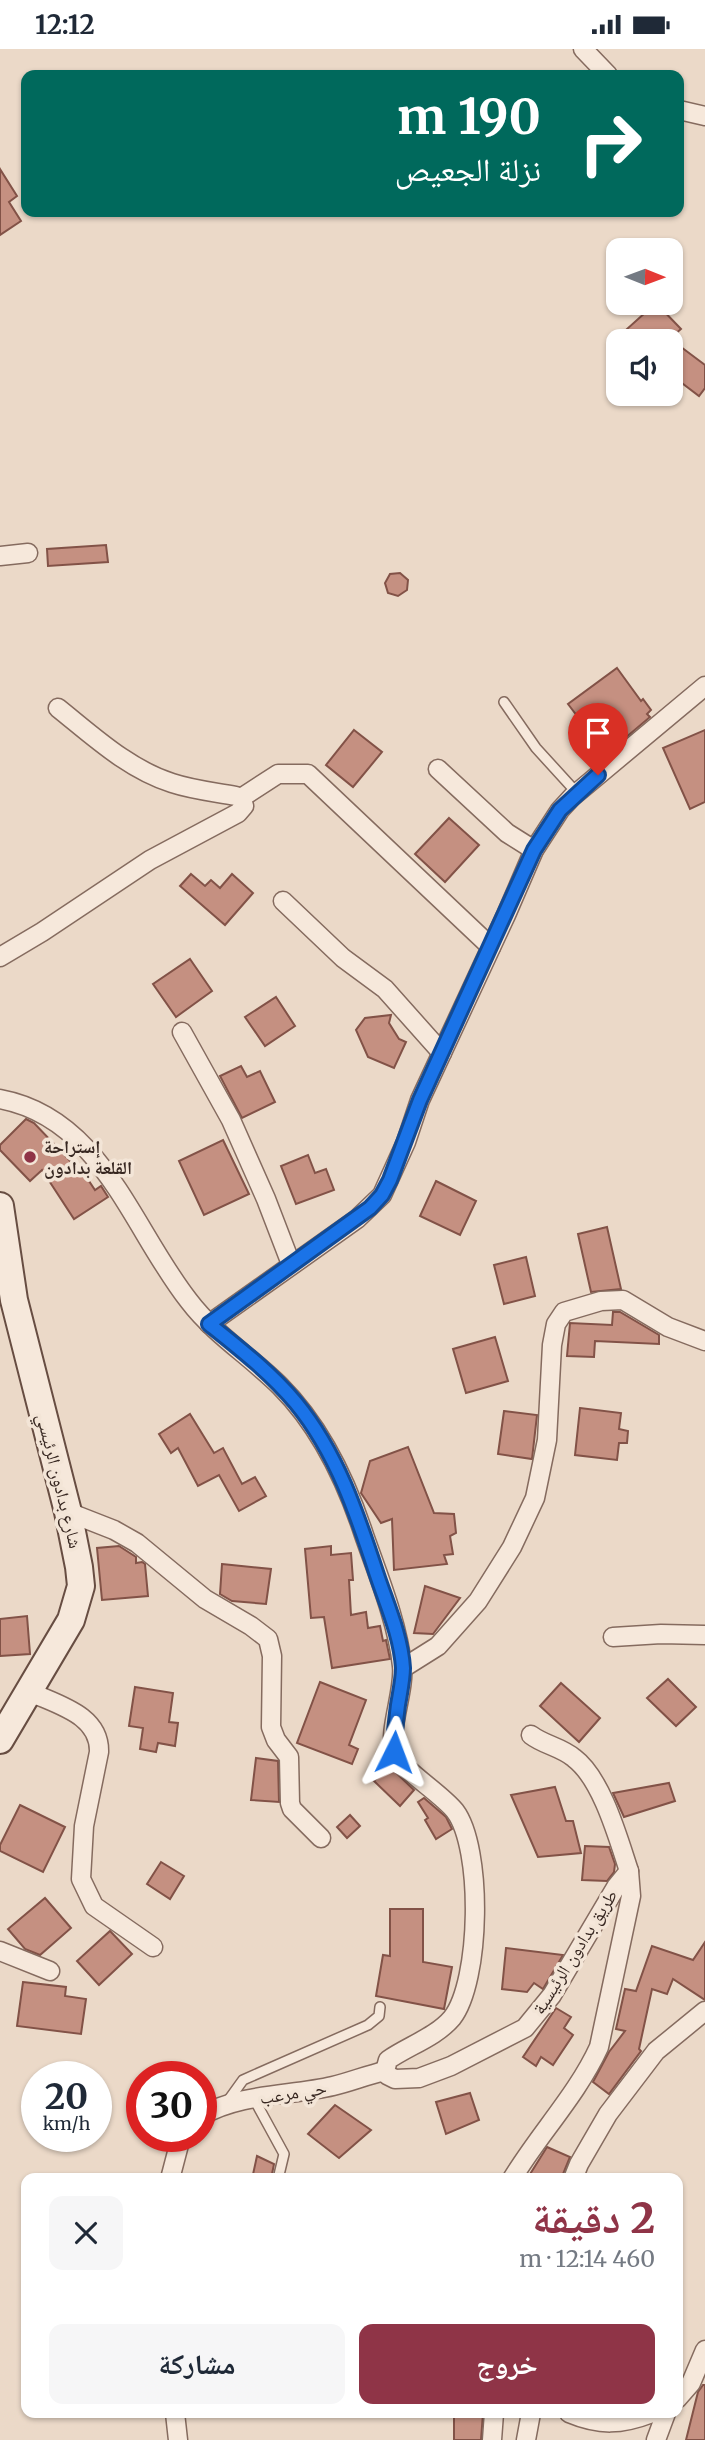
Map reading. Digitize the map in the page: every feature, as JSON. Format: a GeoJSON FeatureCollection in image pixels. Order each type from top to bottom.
{"type":"FeatureCollection","features":[{"type":"Feature","properties":{"kind":"main road","name":"شارع بدادون الرئيسي"},"geometry":{"type":"LineString","coordinates":[[0,1206],[7,1301],[68,1512],[81,1586],[71,1620],[0,1740]]}},
{"type":"Feature","properties":{"kind":"street"},"geometry":{"type":"LineString","coordinates":[[583,49],[603,70]]}},
{"type":"Feature","properties":{"kind":"street"},"geometry":{"type":"LineString","coordinates":[[684,111],[705,117]]}},
{"type":"Feature","properties":{"kind":"street"},"geometry":{"type":"LineString","coordinates":[[0,556],[29,553]]}},
{"type":"Feature","properties":{"kind":"street"},"geometry":{"type":"LineString","coordinates":[[209,1324],[357,1219],[382,1195],[406,1142],[420,1100],[534,850],[560,810],[577,793],[705,686]]}},
{"type":"Feature","properties":{"kind":"street"},"geometry":{"type":"LineString","coordinates":[[58,708],[126,761],[171,783],[193,789],[241,798],[278,773],[308,774],[491,947]]}},
{"type":"Feature","properties":{"kind":"street"},"geometry":{"type":"LineString","coordinates":[[438,769],[507,833],[534,850]]}},
{"type":"Feature","properties":{"kind":"street"},"geometry":{"type":"LineString","coordinates":[[0,957],[43,932],[150,860],[238,813],[244,806],[241,798]]}},
{"type":"Feature","properties":{"kind":"street"},"geometry":{"type":"LineString","coordinates":[[283,901],[343,958],[385,989],[442,1053]]}},
{"type":"Feature","properties":{"kind":"street"},"geometry":{"type":"LineString","coordinates":[[181,1033],[231,1120],[291,1264]]}},
{"type":"Feature","properties":{"kind":"street"},"geometry":{"type":"LineString","coordinates":[[0,1099],[37,1111],[55,1121],[82,1143],[116,1186],[189,1302],[209,1324],[236,1345],[295,1402],[313,1426],[335,1461],[364,1534],[395,1630],[403,1668],[394,1730],[394,1752],[408,1769],[445,1799],[462,1823],[472,1863],[475,1921],[468,1975],[453,2017],[438,2030],[388,2060],[385,2071]]}},
{"type":"Feature","properties":{"kind":"street"},"geometry":{"type":"LineString","coordinates":[[403,1668],[438,1646],[478,1601],[512,1547],[535,1498],[547,1440],[552,1345],[556,1324],[564,1312],[601,1301],[623,1300],[668,1327],[705,1341]]}},
{"type":"Feature","properties":{"kind":"street"},"geometry":{"type":"LineString","coordinates":[[68,1512],[114,1530],[137,1543],[205,1599],[268,1639],[272,1656],[271,1727],[276,1740],[289,1756],[290,1803],[292,1809],[321,1838]]}},
{"type":"Feature","properties":{"kind":"street"},"geometry":{"type":"LineString","coordinates":[[613,1637],[705,1635]]}},
{"type":"Feature","properties":{"kind":"street"},"geometry":{"type":"LineString","coordinates":[[30,1692],[72,1711],[94,1730],[99,1752],[84,1826],[81,1879],[94,1906],[153,1947]]}},
{"type":"Feature","properties":{"kind":"street","name":"طريق بدادون الرئيسية"},"geometry":{"type":"LineString","coordinates":[[516,2173],[589,2069],[599,2047],[631,1896],[629,1871],[606,1803],[583,1765],[567,1753],[531,1735]]}},
{"type":"Feature","properties":{"kind":"street","name":"طريق بدادون الرئيسية"},"geometry":{"type":"LineString","coordinates":[[385,2071],[395,2079],[419,2078],[451,2066],[525,2028],[552,1995],[609,1899],[629,1871]]}},
{"type":"Feature","properties":{"kind":"street"},"geometry":{"type":"LineString","coordinates":[[0,1951],[50,1971]]}},
{"type":"Feature","properties":{"kind":"street"},"geometry":{"type":"LineString","coordinates":[[575,2173],[608,2115],[656,2052],[705,2011]]}},
{"type":"Feature","properties":{"kind":"street","name":"حي مرعب"},"geometry":{"type":"LineString","coordinates":[[217,2109],[254,2099],[333,2086],[385,2071]]}},
{"type":"Feature","properties":{"kind":"street"},"geometry":{"type":"LineString","coordinates":[[172,2173],[177,2152]]}},
{"type":"Feature","properties":{"kind":"street"},"geometry":{"type":"LineString","coordinates":[[683,2394],[698,2383],[705,2350]]}},
{"type":"Feature","properties":{"kind":"street"},"geometry":{"type":"LineString","coordinates":[[176,2418],[178,2440]]}},
{"type":"Feature","properties":{"kind":"street"},"geometry":{"type":"LineString","coordinates":[[492,2440],[494,2418]]}},
{"type":"Feature","properties":{"kind":"street"},"geometry":{"type":"LineString","coordinates":[[526,2440],[530,2418]]}},
{"type":"Feature","properties":{"kind":"street"},"geometry":{"type":"LineString","coordinates":[[587,2418],[605,2423],[638,2418]]}},
{"type":"Feature","properties":{"kind":"street"},"geometry":{"type":"LineString","coordinates":[[656,2440],[664,2418]]}},
{"type":"Feature","properties":{"kind":"lane"},"geometry":{"type":"LineString","coordinates":[[504,702],[536,748],[577,793]]}},
{"type":"Feature","properties":{"kind":"lane"},"geometry":{"type":"LineString","coordinates":[[224,2106],[243,2080],[368,2025],[379,2015],[380,2007]]}},
{"type":"Feature","properties":{"kind":"lane"},"geometry":{"type":"LineString","coordinates":[[254,2099],[284,2154],[279,2173]]}},
{"type":"Feature","properties":{"kind":"building"},"geometry":{"type":"Polygon","coordinates":[[[0,169],[17,196],[9,202],[21,221],[0,235],[0,169]]]}},
{"type":"Feature","properties":{"kind":"building"},"geometry":{"type":"Polygon","coordinates":[[[643,315],[668,315],[681,329],[627,329],[643,315]]]}},
{"type":"Feature","properties":{"kind":"building"},"geometry":{"type":"Polygon","coordinates":[[[683,348],[705,365],[705,388],[699,396],[683,384],[683,348]]]}},
{"type":"Feature","properties":{"kind":"building"},"geometry":{"type":"Polygon","coordinates":[[[106,545],[108,562],[48,566],[47,549],[106,545]]]}},
{"type":"Feature","properties":{"kind":"building"},"geometry":{"type":"Polygon","coordinates":[[[400,573],[408,580],[407,590],[398,596],[388,593],[385,583],[390,574],[400,573]]]}},
{"type":"Feature","properties":{"kind":"building"},"geometry":{"type":"Polygon","coordinates":[[[617,668],[641,701],[643,699],[651,710],[647,714],[650,717],[624,739],[600,707],[581,721],[568,704],[617,668]]]}},
{"type":"Feature","properties":{"kind":"building"},"geometry":{"type":"Polygon","coordinates":[[[354,730],[382,752],[353,787],[326,765],[354,730]]]}},
{"type":"Feature","properties":{"kind":"building"},"geometry":{"type":"Polygon","coordinates":[[[705,730],[705,802],[690,809],[663,748],[705,730]]]}},
{"type":"Feature","properties":{"kind":"building"},"geometry":{"type":"Polygon","coordinates":[[[449,818],[479,845],[445,882],[415,854],[449,818]]]}},
{"type":"Feature","properties":{"kind":"building"},"geometry":{"type":"Polygon","coordinates":[[[191,874],[205,886],[211,880],[220,888],[232,874],[253,893],[225,925],[180,886],[191,874]]]}},
{"type":"Feature","properties":{"kind":"building"},"geometry":{"type":"Polygon","coordinates":[[[190,959],[212,991],[176,1017],[153,984],[190,959]]]}},
{"type":"Feature","properties":{"kind":"building"},"geometry":{"type":"Polygon","coordinates":[[[276,997],[295,1026],[265,1046],[245,1017],[276,997]]]}},
{"type":"Feature","properties":{"kind":"building"},"geometry":{"type":"Polygon","coordinates":[[[391,1015],[389,1023],[399,1039],[406,1042],[394,1068],[368,1057],[356,1030],[365,1018],[391,1015]]]}},
{"type":"Feature","properties":{"kind":"building"},"geometry":{"type":"Polygon","coordinates":[[[241,1066],[247,1077],[260,1071],[275,1102],[242,1118],[220,1076],[241,1066]]]}},
{"type":"Feature","properties":{"kind":"building"},"geometry":{"type":"Polygon","coordinates":[[[26,1119],[34,1123],[77,1168],[79,1166],[95,1190],[101,1186],[108,1197],[74,1219],[42,1170],[30,1181],[0,1150],[0,1145],[26,1119]]]}},
{"type":"Feature","properties":{"kind":"building"},"geometry":{"type":"Polygon","coordinates":[[[223,1140],[249,1194],[204,1215],[179,1161],[223,1140]]]}},
{"type":"Feature","properties":{"kind":"building"},"geometry":{"type":"Polygon","coordinates":[[[308,1155],[315,1173],[326,1169],[334,1190],[296,1204],[281,1166],[308,1155]]]}},
{"type":"Feature","properties":{"kind":"building"},"geometry":{"type":"Polygon","coordinates":[[[436,1181],[476,1201],[460,1235],[420,1216],[436,1181]]]}},
{"type":"Feature","properties":{"kind":"building"},"geometry":{"type":"Polygon","coordinates":[[[607,1227],[621,1289],[591,1292],[578,1234],[607,1227]]]}},
{"type":"Feature","properties":{"kind":"building"},"geometry":{"type":"Polygon","coordinates":[[[526,1257],[535,1296],[504,1304],[494,1265],[526,1257]]]}},
{"type":"Feature","properties":{"kind":"building"},"geometry":{"type":"Polygon","coordinates":[[[613,1312],[620,1312],[659,1335],[659,1344],[595,1341],[594,1357],[567,1356],[570,1323],[612,1325],[613,1312]]]}},
{"type":"Feature","properties":{"kind":"building"},"geometry":{"type":"Polygon","coordinates":[[[495,1337],[508,1381],[466,1393],[453,1349],[495,1337]]]}},
{"type":"Feature","properties":{"kind":"building"},"geometry":{"type":"Polygon","coordinates":[[[580,1408],[621,1413],[619,1429],[628,1431],[627,1443],[619,1443],[617,1460],[575,1455],[580,1408]]]}},
{"type":"Feature","properties":{"kind":"building"},"geometry":{"type":"Polygon","coordinates":[[[504,1411],[537,1415],[532,1459],[498,1454],[504,1411]]]}},
{"type":"Feature","properties":{"kind":"building"},"geometry":{"type":"Polygon","coordinates":[[[190,1414],[214,1453],[223,1448],[242,1484],[255,1477],[266,1496],[239,1511],[219,1475],[198,1486],[178,1448],[171,1453],[159,1434],[190,1414]]]}},
{"type":"Feature","properties":{"kind":"building"},"geometry":{"type":"Polygon","coordinates":[[[408,1447],[434,1513],[454,1514],[456,1533],[450,1536],[453,1554],[444,1555],[447,1564],[394,1570],[392,1519],[381,1523],[361,1493],[370,1461],[408,1447]]]}},
{"type":"Feature","properties":{"kind":"building"},"geometry":{"type":"Polygon","coordinates":[[[119,1546],[136,1557],[136,1563],[145,1564],[148,1596],[102,1600],[97,1548],[119,1546]]]}},
{"type":"Feature","properties":{"kind":"building"},"geometry":{"type":"Polygon","coordinates":[[[331,1546],[331,1555],[351,1553],[351,1615],[366,1612],[368,1628],[380,1626],[390,1659],[332,1668],[324,1617],[311,1618],[305,1549],[331,1546]]]}},
{"type":"Feature","properties":{"kind":"building"},"geometry":{"type":"Polygon","coordinates":[[[222,1564],[271,1569],[266,1604],[232,1601],[220,1594],[222,1564]]]}},
{"type":"Feature","properties":{"kind":"building"},"geometry":{"type":"Polygon","coordinates":[[[425,1586],[460,1598],[433,1634],[414,1633],[425,1586]]]}},
{"type":"Feature","properties":{"kind":"building"},"geometry":{"type":"Polygon","coordinates":[[[27,1616],[30,1654],[0,1656],[0,1619],[27,1616]]]}},
{"type":"Feature","properties":{"kind":"building"},"geometry":{"type":"Polygon","coordinates":[[[668,1679],[696,1707],[676,1726],[647,1698],[668,1679]]]}},
{"type":"Feature","properties":{"kind":"building"},"geometry":{"type":"Polygon","coordinates":[[[320,1682],[366,1700],[349,1745],[358,1749],[352,1764],[297,1743],[320,1682]]]}},
{"type":"Feature","properties":{"kind":"building"},"geometry":{"type":"Polygon","coordinates":[[[561,1683],[600,1718],[579,1742],[540,1706],[561,1683]]]}},
{"type":"Feature","properties":{"kind":"building"},"geometry":{"type":"Polygon","coordinates":[[[135,1687],[173,1693],[169,1722],[178,1723],[175,1746],[158,1743],[156,1752],[140,1749],[143,1728],[129,1726],[135,1687]]]}},
{"type":"Feature","properties":{"kind":"building"},"geometry":{"type":"Polygon","coordinates":[[[256,1758],[278,1761],[279,1802],[251,1800],[256,1758]]]}},
{"type":"Feature","properties":{"kind":"building"},"geometry":{"type":"Polygon","coordinates":[[[389,1766],[414,1790],[400,1806],[374,1781],[389,1766]]]}},
{"type":"Feature","properties":{"kind":"building"},"geometry":{"type":"Polygon","coordinates":[[[669,1783],[675,1801],[624,1817],[613,1793],[669,1783]]]}},
{"type":"Feature","properties":{"kind":"building"},"geometry":{"type":"Polygon","coordinates":[[[555,1787],[566,1821],[573,1821],[581,1853],[538,1857],[511,1795],[555,1787]]]}},
{"type":"Feature","properties":{"kind":"building"},"geometry":{"type":"Polygon","coordinates":[[[424,1798],[446,1817],[452,1829],[436,1839],[418,1802],[424,1798]]]}},
{"type":"Feature","properties":{"kind":"building"},"geometry":{"type":"Polygon","coordinates":[[[20,1805],[65,1827],[43,1872],[0,1851],[0,1845],[20,1805]]]}},
{"type":"Feature","properties":{"kind":"building"},"geometry":{"type":"Polygon","coordinates":[[[350,1815],[360,1826],[347,1838],[337,1827],[350,1815]]]}},
{"type":"Feature","properties":{"kind":"building"},"geometry":{"type":"Polygon","coordinates":[[[585,1846],[609,1847],[615,1864],[614,1872],[607,1881],[582,1880],[585,1846]]]}},
{"type":"Feature","properties":{"kind":"building"},"geometry":{"type":"Polygon","coordinates":[[[161,1862],[184,1876],[170,1899],[147,1884],[161,1862]]]}},
{"type":"Feature","properties":{"kind":"building"},"geometry":{"type":"Polygon","coordinates":[[[45,1898],[71,1928],[40,1955],[25,1949],[8,1929],[45,1898]]]}},
{"type":"Feature","properties":{"kind":"building"},"geometry":{"type":"Polygon","coordinates":[[[390,1909],[423,1909],[423,1962],[452,1967],[444,2009],[376,1996],[383,1955],[390,1956],[390,1909]]]}},
{"type":"Feature","properties":{"kind":"building"},"geometry":{"type":"Polygon","coordinates":[[[110,1931],[132,1954],[99,1985],[77,1961],[110,1931]]]}},
{"type":"Feature","properties":{"kind":"building"},"geometry":{"type":"Polygon","coordinates":[[[705,1942],[705,2000],[673,1979],[667,1994],[652,1989],[639,2049],[641,2051],[609,2094],[593,2082],[609,2052],[625,2031],[616,2029],[625,1989],[636,1991],[652,1946],[693,1960],[705,1942]]]}},
{"type":"Feature","properties":{"kind":"building"},"geometry":{"type":"Polygon","coordinates":[[[506,1948],[563,1955],[543,1989],[534,1983],[527,1992],[502,1989],[506,1948]]]}},
{"type":"Feature","properties":{"kind":"building"},"geometry":{"type":"Polygon","coordinates":[[[23,1982],[66,1987],[65,1996],[86,1999],[81,2034],[17,2026],[23,1982]]]}},
{"type":"Feature","properties":{"kind":"building"},"geometry":{"type":"Polygon","coordinates":[[[556,2008],[571,2017],[564,2028],[573,2035],[553,2065],[541,2057],[536,2066],[523,2057],[556,2008]]]}},
{"type":"Feature","properties":{"kind":"building"},"geometry":{"type":"Polygon","coordinates":[[[470,2093],[479,2120],[446,2134],[436,2102],[470,2093]]]}},
{"type":"Feature","properties":{"kind":"building"},"geometry":{"type":"Polygon","coordinates":[[[335,2105],[371,2130],[339,2158],[308,2134],[335,2105]]]}},
{"type":"Feature","properties":{"kind":"building"},"geometry":{"type":"Polygon","coordinates":[[[547,2147],[570,2157],[563,2173],[531,2173],[547,2147]]]}},
{"type":"Feature","properties":{"kind":"building"},"geometry":{"type":"Polygon","coordinates":[[[257,2156],[274,2164],[272,2173],[253,2173],[257,2156]]]}},
{"type":"Feature","properties":{"kind":"building"},"geometry":{"type":"Polygon","coordinates":[[[703,2385],[705,2440],[686,2440],[698,2392],[703,2385]]]}},
{"type":"Feature","properties":{"kind":"building"},"geometry":{"type":"Polygon","coordinates":[[[454,2418],[483,2418],[481,2440],[454,2440],[454,2418]]]}},
{"type":"Feature","properties":{"kind":"place","name":"إستراحة القلعة بدادون"},"geometry":{"type":"Point","coordinates":[30,1157]}},
{"type":"Feature","properties":{"kind":"route"},"geometry":{"type":"LineString","coordinates":[[394,1752],[394,1730],[403,1668],[395,1630],[364,1534],[335,1461],[295,1402],[236,1345],[209,1324],[357,1219],[382,1195],[406,1142],[420,1100],[534,850],[560,810],[598,775]]}}]}
